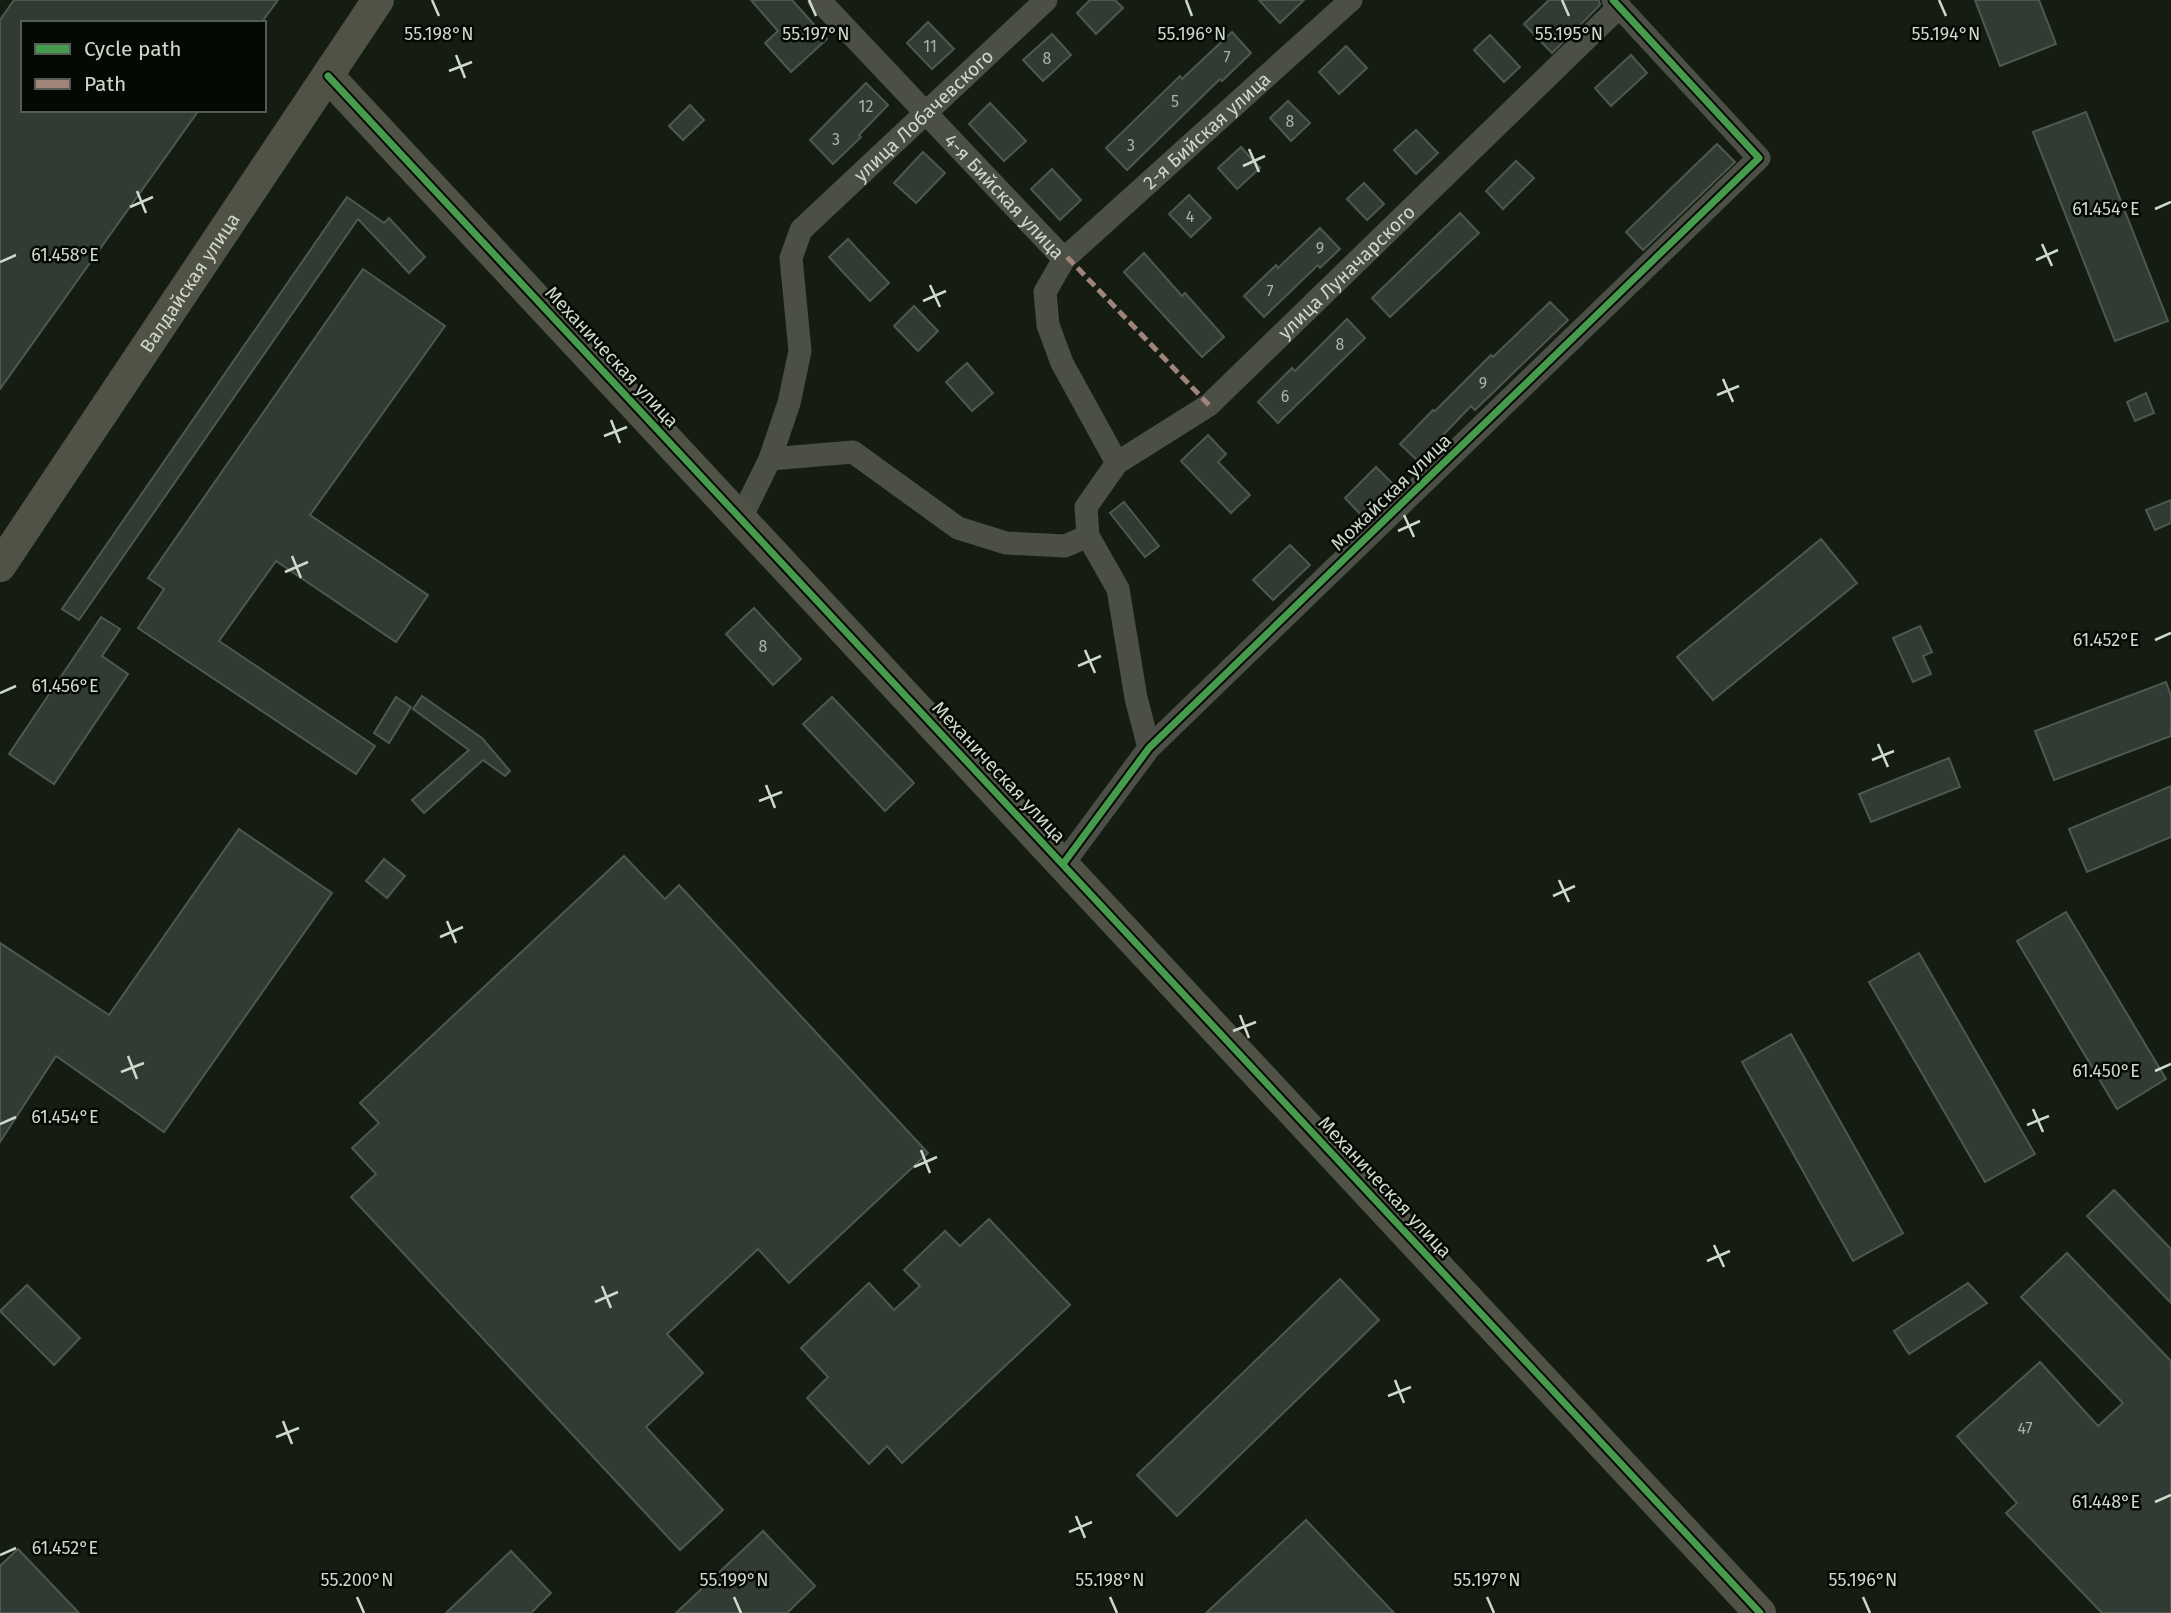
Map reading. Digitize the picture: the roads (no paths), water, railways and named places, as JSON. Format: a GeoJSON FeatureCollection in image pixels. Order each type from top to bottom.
{"type":"FeatureCollection","features":[{"type":"Feature","properties":{"kind":"street","name":"Валдайская улица"},"geometry":{"type":"LineString","coordinates":[[0,566],[378,0]]}},
{"type":"Feature","properties":{"kind":"street","name":"4-я Бийская улица"},"geometry":{"type":"LineString","coordinates":[[819,0],[1064,259],[1045,292],[1048,325],[1062,363],[1117,463]]}},
{"type":"Feature","properties":{"kind":"street","name":"улица Лобачевского"},"geometry":{"type":"LineString","coordinates":[[770,459],[789,403],[800,351],[790,258],[801,230],[1046,0]]}},
{"type":"Feature","properties":{"kind":"street","name":"2-я Бийская улица"},"geometry":{"type":"LineString","coordinates":[[1064,259],[1351,0]]}},
{"type":"Feature","properties":{"kind":"street","name":"Можайская улица"},"geometry":{"type":"LineString","coordinates":[[1063,864],[1149,748],[1759,158],[1616,3]]}},
{"type":"Feature","properties":{"kind":"street","name":"улица Луначарского"},"geometry":{"type":"LineString","coordinates":[[1088,536],[1086,507],[1117,463],[1209,405],[1616,3]]}},
{"type":"Feature","properties":{"kind":"street","name":"Механическая улица"},"geometry":{"type":"LineString","coordinates":[[328,76],[1760,1613]]}},
{"type":"Feature","properties":{"kind":"street"},"geometry":{"type":"LineString","coordinates":[[741,519],[770,459],[853,452],[958,528],[1006,543],[1065,546],[1088,536],[1118,589],[1136,698],[1149,748]]}}]}
